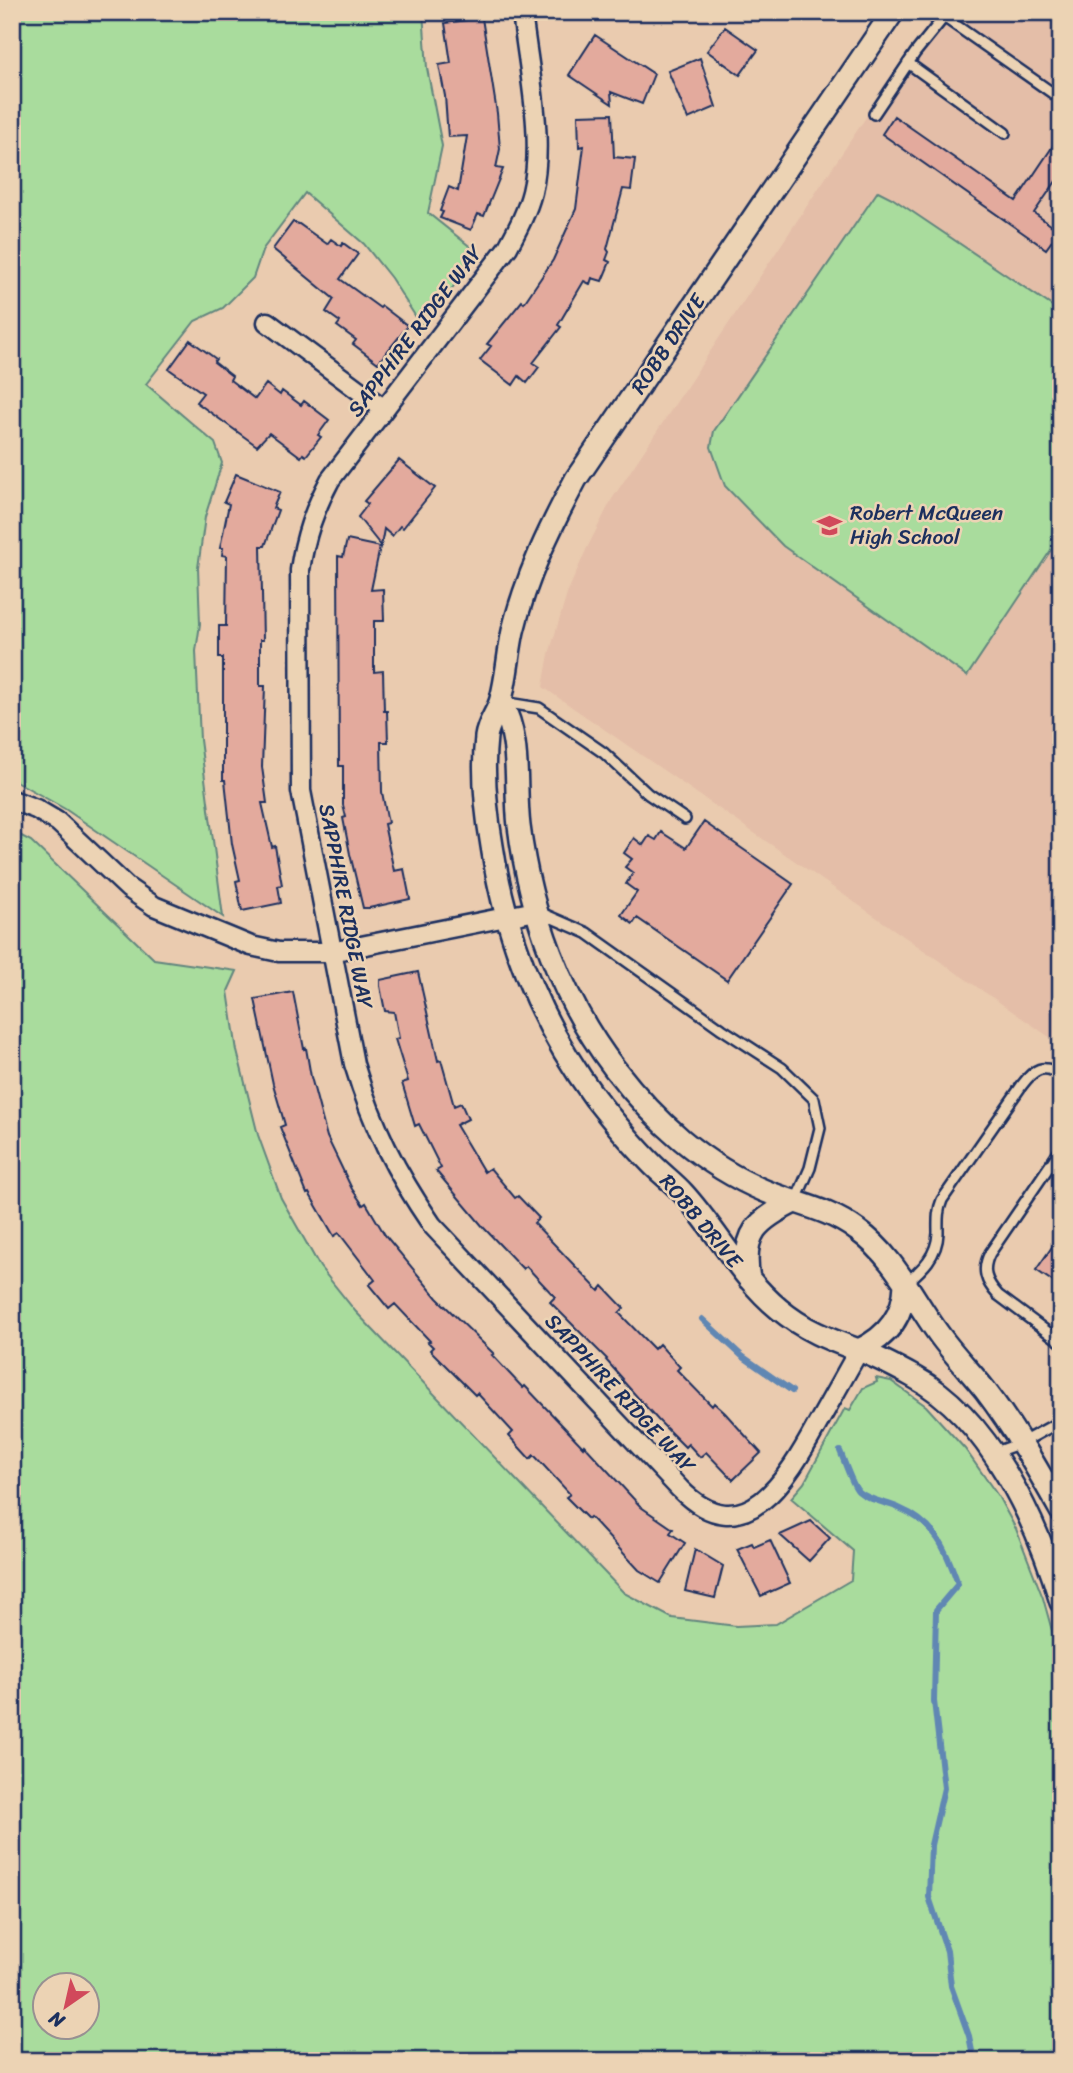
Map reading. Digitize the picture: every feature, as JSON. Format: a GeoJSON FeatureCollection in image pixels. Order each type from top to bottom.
{"type":"FeatureCollection","features":[{"type":"Feature","properties":{"kind":"street","name":"SAPPHIRE RIDGE WAY"},"geometry":{"type":"LineString","coordinates":[[522,12],[537,161],[532,192],[523,219],[508,247],[330,480],[315,508],[304,538],[300,570],[301,791],[354,1064],[384,1149],[406,1188],[432,1225],[689,1499],[701,1507],[724,1514],[742,1513],[759,1505],[792,1469],[859,1350]]}},
{"type":"Feature","properties":{"kind":"street","name":"ROBB DRIVE"},"geometry":{"type":"LineString","coordinates":[[892,12],[576,479],[550,528],[530,575],[513,631],[501,702],[488,727],[485,764],[489,827],[506,917],[517,954],[549,1025],[587,1086],[631,1142],[699,1211],[749,1279],[781,1311],[827,1339],[859,1350],[917,1379],[950,1403],[971,1425],[1012,1485],[1035,1531],[1061,1602]]}},
{"type":"Feature","properties":{"kind":"street"},"geometry":{"type":"LineString","coordinates":[[267,323],[384,409]]}},
{"type":"Feature","properties":{"kind":"street","name":"ROBB DRIVE"},"geometry":{"type":"LineString","coordinates":[[501,702],[513,730],[521,843],[536,911],[574,1007],[593,1038],[641,1100],[670,1131],[699,1154],[752,1185],[835,1215],[858,1230],[885,1254],[939,1335],[985,1390],[1021,1443],[1061,1511]]}},
{"type":"Feature","properties":{"kind":"street"},"geometry":{"type":"LineString","coordinates":[[12,800],[36,808],[58,822],[128,888],[166,912],[251,946],[279,952],[331,952],[536,911]]}},
{"type":"Feature","properties":{"kind":"street"},"geometry":{"type":"LineString","coordinates":[[749,1279],[747,1244],[754,1230],[761,1220],[796,1201]]}},
{"type":"Feature","properties":{"kind":"street"},"geometry":{"type":"LineString","coordinates":[[859,1350],[877,1341],[897,1318],[905,1284]]}},
{"type":"Feature","properties":{"kind":"lane"},"geometry":{"type":"LineString","coordinates":[[933,12],[1061,99]]}},
{"type":"Feature","properties":{"kind":"lane"},"geometry":{"type":"LineString","coordinates":[[874,114],[908,63],[944,17]]}},
{"type":"Feature","properties":{"kind":"lane"},"geometry":{"type":"LineString","coordinates":[[908,63],[1005,133]]}},
{"type":"Feature","properties":{"kind":"lane"},"geometry":{"type":"LineString","coordinates":[[501,702],[539,708],[604,753],[648,794],[685,819]]}},
{"type":"Feature","properties":{"kind":"lane"},"geometry":{"type":"LineString","coordinates":[[536,911],[587,933],[782,1068],[814,1099],[820,1128],[810,1168],[796,1201]]}},
{"type":"Feature","properties":{"kind":"lane"},"geometry":{"type":"LineString","coordinates":[[905,1284],[923,1268],[935,1251],[938,1210],[942,1200],[1022,1085],[1028,1077],[1042,1069],[1049,1068],[1061,1074]]}},
{"type":"Feature","properties":{"kind":"lane"},"geometry":{"type":"LineString","coordinates":[[1061,1149],[990,1253],[984,1270],[989,1286],[998,1295],[1061,1342]]}},
{"type":"Feature","properties":{"kind":"lane"},"geometry":{"type":"LineString","coordinates":[[991,1453],[1021,1443],[1061,1421]]}},
{"type":"Feature","properties":{"kind":"shaded area","name":"Robert McQueen High School"},"geometry":{"type":"Polygon","coordinates":[[[936,12],[1061,12],[1061,1045],[543,687],[549,654],[568,591],[612,499],[936,12]]]}},
{"type":"Feature","properties":{"kind":"green space"},"geometry":{"type":"Polygon","coordinates":[[[12,12],[423,12],[427,68],[442,146],[428,213],[478,253],[423,328],[391,278],[364,244],[305,193],[263,249],[253,278],[223,308],[195,321],[146,384],[215,443],[222,463],[205,517],[198,568],[200,624],[196,651],[200,740],[223,917],[65,809],[12,779],[12,12]]]}},
{"type":"Feature","properties":{"kind":"green space"},"geometry":{"type":"Polygon","coordinates":[[[878,191],[1061,312],[1061,535],[967,676],[783,546],[725,486],[711,447],[714,431],[878,191]]]}},
{"type":"Feature","properties":{"kind":"green space"},"geometry":{"type":"Polygon","coordinates":[[[12,831],[31,841],[154,959],[237,971],[228,991],[237,1051],[258,1135],[281,1198],[320,1267],[356,1312],[624,1593],[672,1618],[736,1626],[776,1624],[851,1580],[853,1551],[791,1498],[804,1483],[845,1408],[850,1410],[863,1388],[877,1382],[876,1378],[891,1381],[926,1406],[965,1449],[998,1496],[1016,1529],[1043,1598],[1061,1663],[1061,2061],[12,2061],[12,831]]]}},
{"type":"Feature","properties":{"kind":"building"},"geometry":{"type":"Polygon","coordinates":[[[482,18],[497,113],[500,149],[496,168],[503,169],[484,216],[478,214],[471,230],[440,218],[449,187],[458,191],[467,136],[448,137],[445,96],[439,65],[451,63],[445,23],[482,18]]]}},
{"type":"Feature","properties":{"kind":"building"},"geometry":{"type":"Polygon","coordinates":[[[725,27],[758,50],[740,75],[707,51],[725,27]]]}},
{"type":"Feature","properties":{"kind":"building"},"geometry":{"type":"Polygon","coordinates":[[[595,35],[654,74],[642,104],[611,92],[612,104],[569,75],[595,35]]]}},
{"type":"Feature","properties":{"kind":"building"},"geometry":{"type":"Polygon","coordinates":[[[700,58],[716,107],[688,119],[668,71],[700,58]]]}},
{"type":"Feature","properties":{"kind":"building"},"geometry":{"type":"Polygon","coordinates":[[[612,114],[614,157],[635,159],[631,190],[623,189],[607,249],[609,252],[606,260],[610,262],[602,281],[592,278],[590,284],[584,281],[558,325],[561,327],[533,363],[539,367],[527,383],[519,376],[513,385],[480,360],[491,346],[487,344],[522,301],[524,303],[553,260],[576,209],[584,146],[579,147],[578,115],[612,114]]]}},
{"type":"Feature","properties":{"kind":"building"},"geometry":{"type":"Polygon","coordinates":[[[894,116],[1016,201],[1061,134],[1061,174],[1034,213],[1059,231],[1046,249],[882,134],[894,116]]]}},
{"type":"Feature","properties":{"kind":"building"},"geometry":{"type":"Polygon","coordinates":[[[293,222],[327,244],[331,239],[341,246],[343,243],[358,254],[340,279],[408,326],[378,363],[353,344],[356,340],[337,326],[340,322],[326,312],[334,299],[273,249],[293,222]]]}},
{"type":"Feature","properties":{"kind":"building"},"geometry":{"type":"Polygon","coordinates":[[[190,340],[216,359],[214,362],[232,376],[230,380],[255,399],[266,384],[280,395],[282,391],[301,405],[304,401],[329,420],[318,435],[321,437],[306,456],[303,454],[301,457],[269,433],[257,446],[196,402],[203,393],[169,369],[190,340]]]}},
{"type":"Feature","properties":{"kind":"building"},"geometry":{"type":"Polygon","coordinates":[[[399,460],[435,488],[403,528],[400,526],[392,536],[384,529],[381,546],[358,517],[368,504],[364,501],[399,460]]]}},
{"type":"Feature","properties":{"kind":"building"},"geometry":{"type":"Polygon","coordinates":[[[236,474],[280,492],[273,508],[278,510],[265,546],[261,546],[263,640],[260,640],[260,686],[265,686],[262,767],[267,803],[262,803],[272,847],[275,846],[282,885],[278,886],[281,903],[242,911],[236,881],[240,880],[223,780],[223,658],[219,658],[219,626],[226,626],[227,556],[222,555],[223,548],[220,548],[229,504],[224,502],[236,474]]]}},
{"type":"Feature","properties":{"kind":"building"},"geometry":{"type":"Polygon","coordinates":[[[347,540],[380,547],[371,590],[383,589],[384,621],[374,621],[374,672],[383,671],[384,711],[387,711],[388,742],[381,742],[382,792],[388,823],[384,824],[394,871],[404,869],[410,899],[369,908],[363,908],[350,854],[343,818],[346,817],[343,805],[343,766],[339,766],[338,556],[343,557],[347,540]]]}},
{"type":"Feature","properties":{"kind":"building"},"geometry":{"type":"Polygon","coordinates":[[[704,822],[793,884],[727,980],[637,918],[633,924],[621,915],[637,892],[626,884],[633,873],[625,867],[632,859],[624,853],[634,838],[643,845],[649,836],[656,840],[661,832],[686,848],[704,822]]]}},
{"type":"Feature","properties":{"kind":"building"},"geometry":{"type":"Polygon","coordinates":[[[418,972],[438,1061],[441,1060],[454,1106],[461,1103],[468,1119],[456,1125],[484,1172],[490,1168],[515,1198],[518,1196],[539,1218],[534,1223],[599,1291],[603,1286],[624,1308],[619,1313],[654,1349],[659,1344],[680,1367],[677,1370],[712,1406],[714,1403],[725,1413],[761,1453],[733,1480],[706,1452],[700,1457],[688,1444],[685,1447],[658,1420],[607,1359],[550,1302],[555,1297],[526,1266],[523,1269],[484,1228],[436,1171],[441,1168],[419,1124],[415,1126],[402,1083],[408,1081],[395,1039],[399,1038],[394,1012],[385,1011],[380,986],[380,980],[418,972]]]}},
{"type":"Feature","properties":{"kind":"building"},"geometry":{"type":"Polygon","coordinates":[[[293,992],[304,1049],[306,1048],[327,1137],[352,1189],[363,1205],[366,1203],[385,1235],[437,1298],[494,1354],[492,1355],[523,1388],[525,1386],[583,1447],[584,1445],[641,1507],[673,1529],[670,1533],[685,1543],[660,1583],[639,1570],[590,1517],[588,1519],[566,1497],[570,1494],[534,1455],[530,1459],[509,1436],[513,1432],[477,1393],[475,1395],[430,1350],[433,1347],[428,1342],[430,1341],[395,1304],[389,1309],[369,1285],[375,1280],[339,1233],[334,1236],[309,1193],[307,1194],[280,1127],[285,1125],[273,1084],[255,999],[293,992]]]}},
{"type":"Feature","properties":{"kind":"building"},"geometry":{"type":"Polygon","coordinates":[[[1061,1234],[1061,1287],[1036,1270],[1061,1234]]]}},
{"type":"Feature","properties":{"kind":"building"},"geometry":{"type":"Polygon","coordinates":[[[811,1521],[830,1538],[809,1561],[780,1535],[811,1521]]]}},
{"type":"Feature","properties":{"kind":"building"},"geometry":{"type":"Polygon","coordinates":[[[770,1540],[790,1583],[761,1596],[737,1549],[752,1543],[754,1547],[770,1540]]]}},
{"type":"Feature","properties":{"kind":"building"},"geometry":{"type":"Polygon","coordinates":[[[695,1549],[723,1566],[715,1598],[685,1591],[695,1549]]]}},
{"type":"Feature","properties":{"kind":"waterway"},"geometry":{"type":"LineString","coordinates":[[702,1319],[742,1356],[792,1391]]}},
{"type":"Feature","properties":{"kind":"waterway"},"geometry":{"type":"LineString","coordinates":[[840,1451],[858,1491],[911,1514],[938,1538],[958,1584],[936,1610],[934,1701],[944,1788],[931,1845],[929,1897],[947,1951],[951,1986],[969,2036],[974,2061]]}},
{"type":"Feature","properties":{"kind":"place","name":"Robert McQueen High School"},"geometry":{"type":"Point","coordinates":[830,525]}}]}
